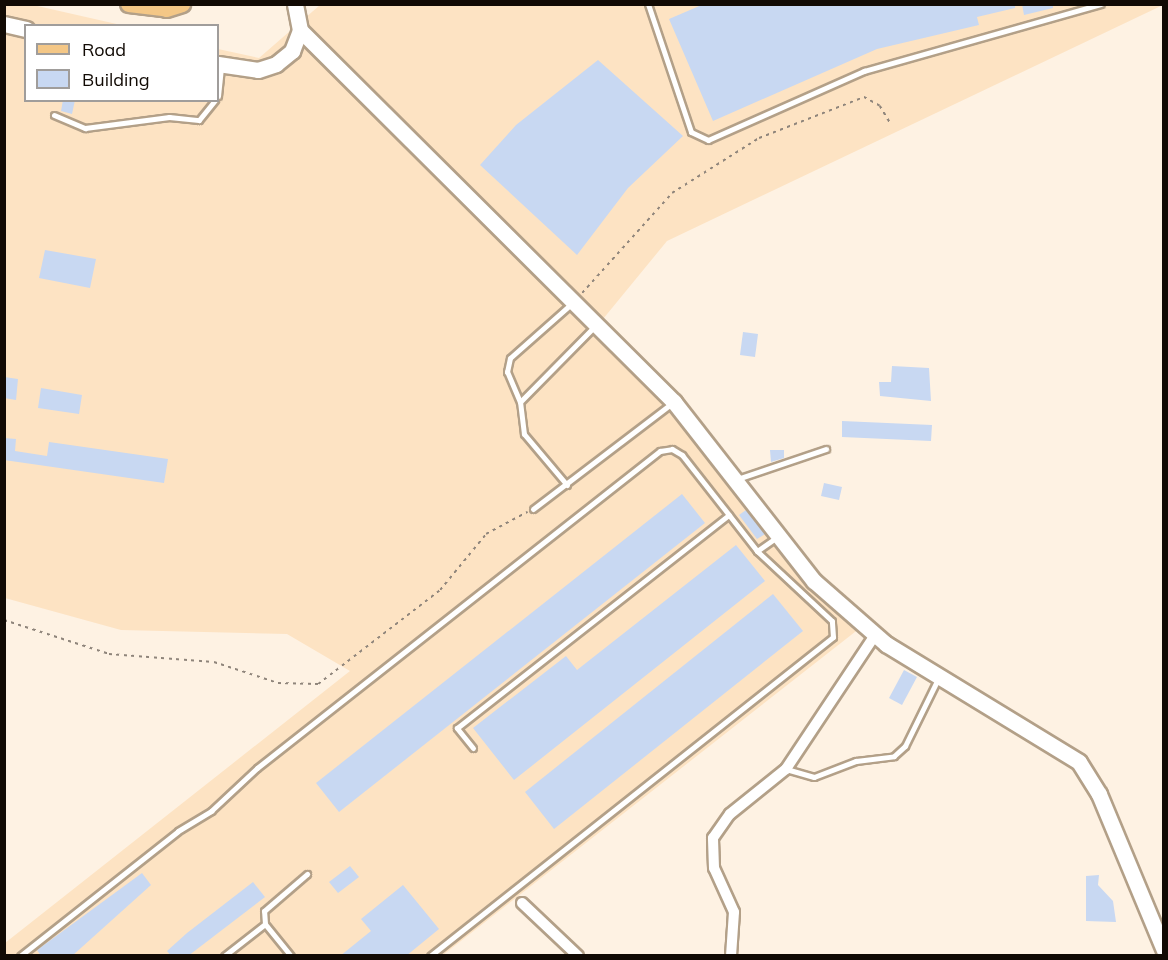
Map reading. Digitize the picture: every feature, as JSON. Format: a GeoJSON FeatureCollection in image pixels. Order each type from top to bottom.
{"type":"FeatureCollection","features":[{"type":"Feature","properties":{"kind":"main road"},"geometry":{"type":"LineString","coordinates":[[129,4],[167,9],[182,4]]}},
{"type":"Feature","properties":{"kind":"street"},"geometry":{"type":"LineString","coordinates":[[219,64],[258,70],[276,64],[292,51],[300,30],[295,4]]}},
{"type":"Feature","properties":{"kind":"street"},"geometry":{"type":"LineString","coordinates":[[4,24],[24,29]]}},
{"type":"Feature","properties":{"kind":"street"},"geometry":{"type":"LineString","coordinates":[[300,30],[571,304],[674,402],[737,478],[778,536],[814,581],[875,635],[1050,742],[1085,769],[1164,950]]}},
{"type":"Feature","properties":{"kind":"street"},"geometry":{"type":"LineString","coordinates":[[731,956],[734,912],[714,868],[713,838],[730,814],[786,769],[875,635]]}},
{"type":"Feature","properties":{"kind":"street"},"geometry":{"type":"LineString","coordinates":[[522,903],[578,956]]}},
{"type":"Feature","properties":{"kind":"lane"},"geometry":{"type":"LineString","coordinates":[[648,4],[692,132],[708,140],[864,71],[1101,4]]}},
{"type":"Feature","properties":{"kind":"lane"},"geometry":{"type":"LineString","coordinates":[[54,115],[85,128],[169,117],[199,120],[213,102]]}},
{"type":"Feature","properties":{"kind":"lane"},"geometry":{"type":"LineString","coordinates":[[567,484],[524,434],[520,402],[507,372],[510,358],[571,304]]}},
{"type":"Feature","properties":{"kind":"lane"},"geometry":{"type":"LineString","coordinates":[[520,402],[595,326]]}},
{"type":"Feature","properties":{"kind":"lane"},"geometry":{"type":"LineString","coordinates":[[533,509],[674,402]]}},
{"type":"Feature","properties":{"kind":"lane"},"geometry":{"type":"LineString","coordinates":[[20,956],[178,831],[211,811],[257,768],[660,451],[672,448],[682,455],[757,551],[832,621],[833,637],[430,956]]}},
{"type":"Feature","properties":{"kind":"lane"},"geometry":{"type":"LineString","coordinates":[[737,478],[826,449]]}},
{"type":"Feature","properties":{"kind":"lane"},"geometry":{"type":"LineString","coordinates":[[473,748],[457,728],[729,515]]}},
{"type":"Feature","properties":{"kind":"lane"},"geometry":{"type":"LineString","coordinates":[[757,551],[778,536]]}},
{"type":"Feature","properties":{"kind":"lane"},"geometry":{"type":"LineString","coordinates":[[786,769],[814,777],[856,761],[894,756],[905,746],[939,676]]}},
{"type":"Feature","properties":{"kind":"lane"},"geometry":{"type":"LineString","coordinates":[[224,956],[265,924],[269,905],[307,874]]}},
{"type":"Feature","properties":{"kind":"lane"},"geometry":{"type":"LineString","coordinates":[[265,924],[291,956]]}},
{"type":"Feature","properties":{"kind":"path"},"geometry":{"type":"LineString","coordinates":[[571,304],[672,193],[759,138],[864,97],[880,106],[891,124]]}},
{"type":"Feature","properties":{"kind":"path"},"geometry":{"type":"LineString","coordinates":[[4,620],[109,654],[214,662],[278,683],[318,684],[440,590],[486,534],[533,509]]}},
{"type":"Feature","properties":{"kind":"shaded area"},"geometry":{"type":"Polygon","coordinates":[[[5,5],[33,5],[117,24],[24,24],[24,102],[219,102],[219,49],[259,58],[320,5],[1163,5],[667,241],[594,330],[688,428],[860,628],[443,955],[5,956],[5,943],[350,671],[287,634],[121,630],[5,598],[5,5]]]}},
{"type":"Feature","properties":{"kind":"building"},"geometry":{"type":"Polygon","coordinates":[[[704,4],[1015,4],[1015,8],[977,17],[979,25],[877,49],[713,121],[669,19],[704,4]]]}},
{"type":"Feature","properties":{"kind":"building"},"geometry":{"type":"Polygon","coordinates":[[[1022,4],[1053,4],[1053,8],[1024,15],[1022,4]]]}},
{"type":"Feature","properties":{"kind":"building"},"geometry":{"type":"Polygon","coordinates":[[[598,60],[683,136],[628,188],[577,255],[480,165],[516,125],[598,60]]]}},
{"type":"Feature","properties":{"kind":"building"},"geometry":{"type":"Polygon","coordinates":[[[63,102],[75,102],[72,114],[61,111],[63,102]]]}},
{"type":"Feature","properties":{"kind":"building"},"geometry":{"type":"Polygon","coordinates":[[[45,250],[96,259],[90,288],[39,278],[45,250]]]}},
{"type":"Feature","properties":{"kind":"building"},"geometry":{"type":"Polygon","coordinates":[[[743,332],[758,334],[755,357],[740,355],[743,332]]]}},
{"type":"Feature","properties":{"kind":"building"},"geometry":{"type":"Polygon","coordinates":[[[892,366],[929,368],[931,401],[880,396],[879,382],[891,382],[892,366]]]}},
{"type":"Feature","properties":{"kind":"building"},"geometry":{"type":"Polygon","coordinates":[[[4,377],[18,379],[16,400],[4,398],[4,377]]]}},
{"type":"Feature","properties":{"kind":"building"},"geometry":{"type":"Polygon","coordinates":[[[41,388],[82,395],[79,414],[38,408],[41,388]]]}},
{"type":"Feature","properties":{"kind":"building"},"geometry":{"type":"Polygon","coordinates":[[[842,421],[932,425],[931,441],[842,437],[842,421]]]}},
{"type":"Feature","properties":{"kind":"building"},"geometry":{"type":"Polygon","coordinates":[[[4,438],[16,439],[15,451],[47,456],[49,442],[168,459],[164,483],[4,460],[4,438]]]}},
{"type":"Feature","properties":{"kind":"building"},"geometry":{"type":"Polygon","coordinates":[[[770,450],[784,450],[784,458],[771,462],[770,450]]]}},
{"type":"Feature","properties":{"kind":"building"},"geometry":{"type":"Polygon","coordinates":[[[824,483],[842,487],[839,500],[821,496],[824,483]]]}},
{"type":"Feature","properties":{"kind":"building"},"geometry":{"type":"Polygon","coordinates":[[[682,494],[705,523],[339,812],[316,783],[682,494]]]}},
{"type":"Feature","properties":{"kind":"building"},"geometry":{"type":"Polygon","coordinates":[[[746,510],[765,534],[757,539],[739,515],[746,510]]]}},
{"type":"Feature","properties":{"kind":"building"},"geometry":{"type":"Polygon","coordinates":[[[736,545],[765,581],[514,780],[473,728],[566,656],[577,670],[736,545]]]}},
{"type":"Feature","properties":{"kind":"building"},"geometry":{"type":"Polygon","coordinates":[[[773,594],[803,631],[554,829],[525,792],[773,594]]]}},
{"type":"Feature","properties":{"kind":"building"},"geometry":{"type":"Polygon","coordinates":[[[904,670],[917,677],[902,705],[889,698],[904,670]]]}},
{"type":"Feature","properties":{"kind":"building"},"geometry":{"type":"Polygon","coordinates":[[[350,866],[359,877],[338,893],[329,882],[350,866]]]}},
{"type":"Feature","properties":{"kind":"building"},"geometry":{"type":"Polygon","coordinates":[[[142,873],[151,885],[72,956],[41,956],[37,950],[142,873]]]}},
{"type":"Feature","properties":{"kind":"building"},"geometry":{"type":"Polygon","coordinates":[[[1099,875],[1098,885],[1113,901],[1116,922],[1086,921],[1086,876],[1099,875]]]}},
{"type":"Feature","properties":{"kind":"building"},"geometry":{"type":"Polygon","coordinates":[[[253,882],[265,897],[188,956],[171,956],[167,951],[253,882]]]}},
{"type":"Feature","properties":{"kind":"building"},"geometry":{"type":"Polygon","coordinates":[[[403,885],[439,929],[406,956],[340,956],[371,931],[361,919],[403,885]]]}}]}
